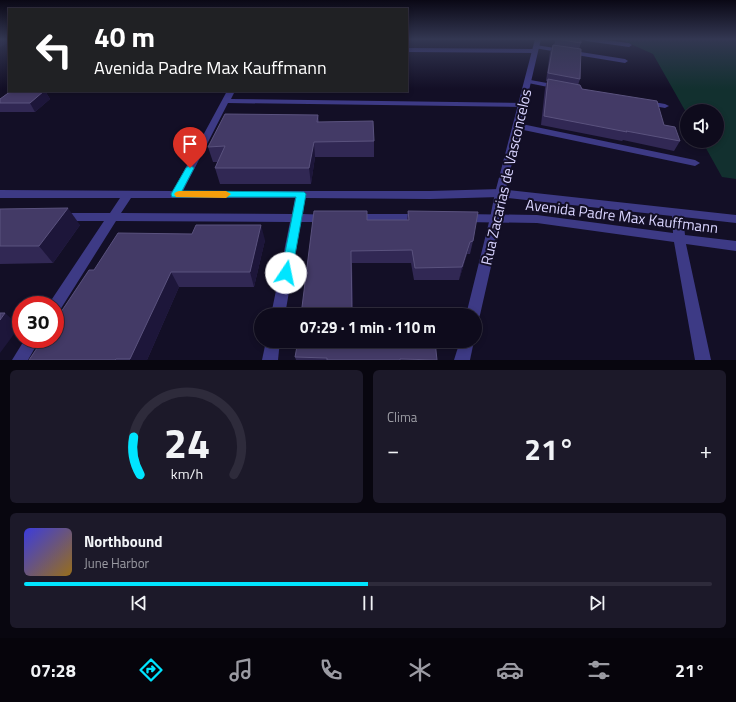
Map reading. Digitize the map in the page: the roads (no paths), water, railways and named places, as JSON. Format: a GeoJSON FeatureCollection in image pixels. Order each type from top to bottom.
{"type":"FeatureCollection","features":[{"type":"Feature","properties":{"kind":"street","name":"Rua Zacarias de Vasconcelos"},"geometry":{"type":"LineString","coordinates":[[475,308],[496,218],[500,193],[534,56]]}},
{"type":"Feature","properties":{"kind":"street"},"geometry":{"type":"LineString","coordinates":[[594,56],[625,61]]}},
{"type":"Feature","properties":{"kind":"street"},"geometry":{"type":"LineString","coordinates":[[528,81],[566,88]]}},
{"type":"Feature","properties":{"kind":"street"},"geometry":{"type":"LineString","coordinates":[[176,194],[230,92]]}},
{"type":"Feature","properties":{"kind":"street"},"geometry":{"type":"LineString","coordinates":[[635,100],[665,106]]}},
{"type":"Feature","properties":{"kind":"street"},"geometry":{"type":"LineString","coordinates":[[226,101],[522,105]]}},
{"type":"Feature","properties":{"kind":"street"},"geometry":{"type":"LineString","coordinates":[[517,126],[694,163]]}},
{"type":"Feature","properties":{"kind":"street","name":"Avenida Padre Max Kauffmann"},"geometry":{"type":"LineString","coordinates":[[0,194],[430,195],[500,193],[736,219]]}},
{"type":"Feature","properties":{"kind":"street"},"geometry":{"type":"LineString","coordinates":[[61,296],[128,194]]}},
{"type":"Feature","properties":{"kind":"street"},"geometry":{"type":"LineString","coordinates":[[279,308],[301,194]]}},
{"type":"Feature","properties":{"kind":"street"},"geometry":{"type":"LineString","coordinates":[[677,212],[679,238],[703,360]]}},
{"type":"Feature","properties":{"kind":"street"},"geometry":{"type":"LineString","coordinates":[[52,217],[434,218]]}},
{"type":"Feature","properties":{"kind":"street","name":"Avenida Padre Max Kauffmann"},"geometry":{"type":"LineString","coordinates":[[449,218],[537,219],[736,246]]}},
{"type":"Feature","properties":{"kind":"street"},"geometry":{"type":"LineString","coordinates":[[20,360],[27,348]]}},
{"type":"Feature","properties":{"kind":"street"},"geometry":{"type":"LineString","coordinates":[[270,360],[273,348]]}},
{"type":"Feature","properties":{"kind":"street"},"geometry":{"type":"LineString","coordinates":[[462,360],[465,348]]}}]}
